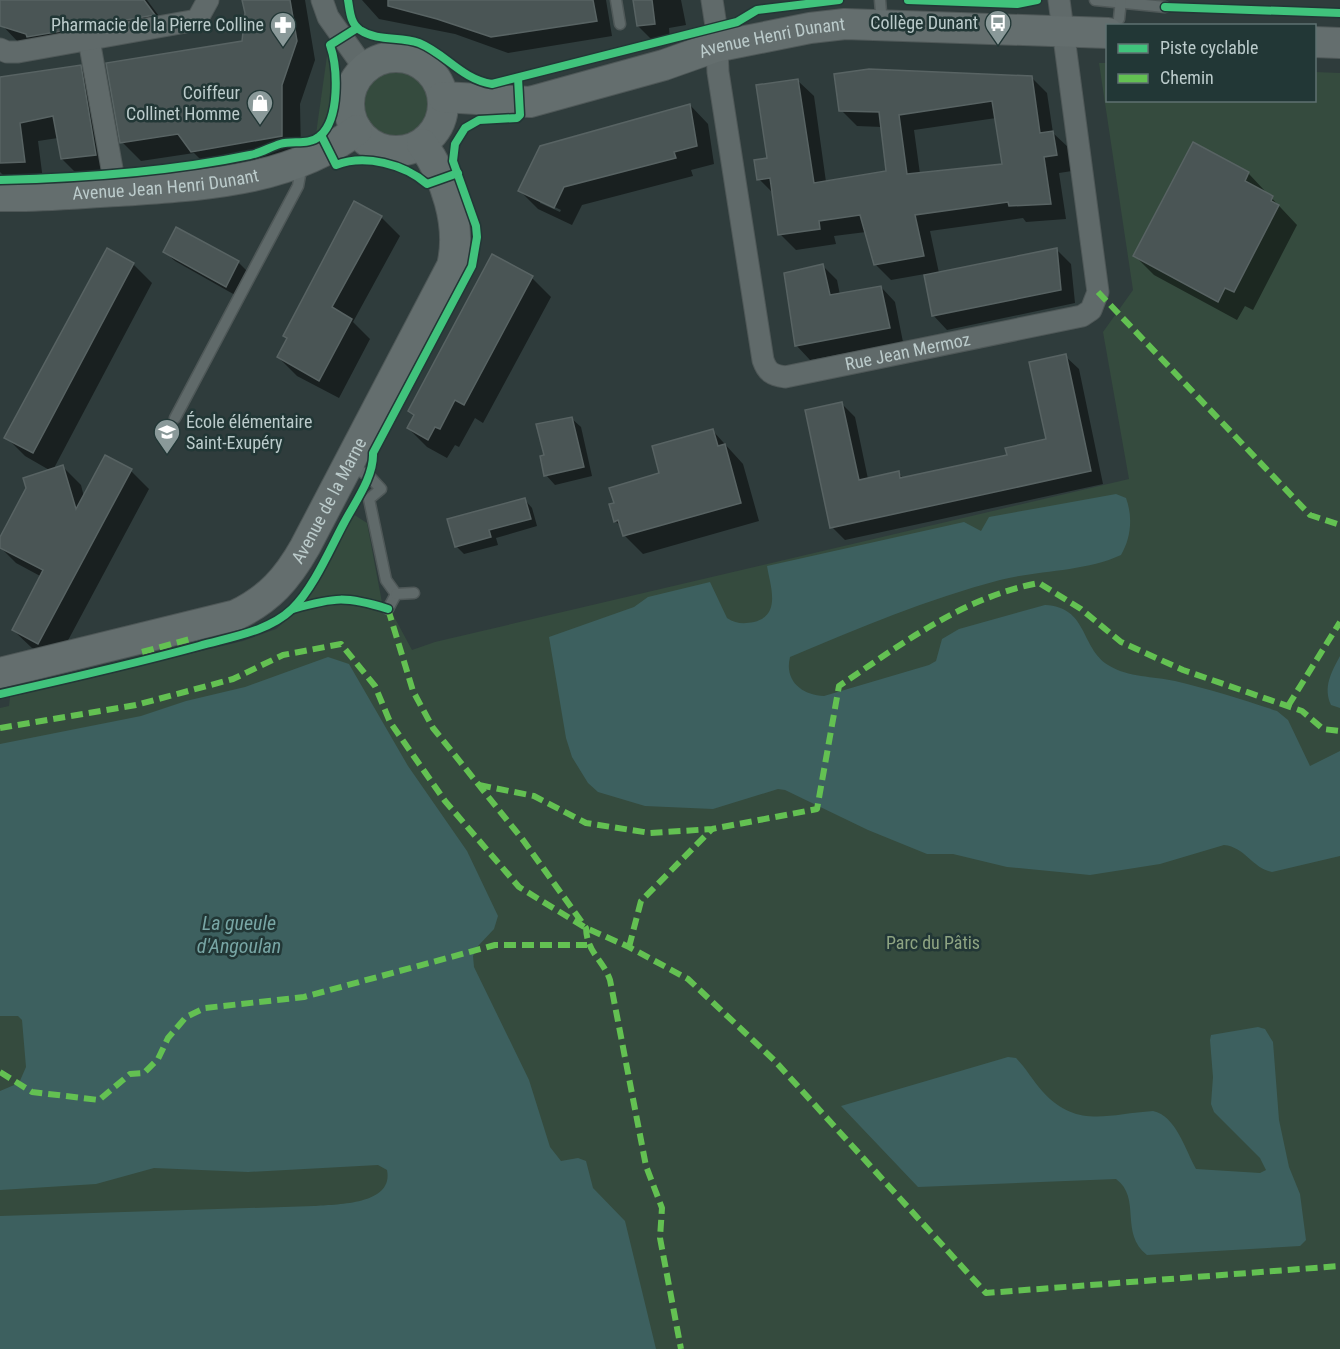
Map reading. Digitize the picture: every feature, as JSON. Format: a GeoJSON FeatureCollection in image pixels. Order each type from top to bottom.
{"type":"FeatureCollection","features":[{"type":"Feature","properties":{"kind":"street"},"geometry":{"type":"LineString","coordinates":[[0,49],[7,52],[18,52],[197,20],[208,0]]}},
{"type":"Feature","properties":{"kind":"street"},"geometry":{"type":"LineString","coordinates":[[322,0],[328,17],[365,69]]}},
{"type":"Feature","properties":{"kind":"street"},"geometry":{"type":"LineString","coordinates":[[712,0],[716,26],[715,47]]}},
{"type":"Feature","properties":{"kind":"street"},"geometry":{"type":"LineString","coordinates":[[1059,0],[1063,31]]}},
{"type":"Feature","properties":{"kind":"street","name":"Avenue Henri Dunant"},"geometry":{"type":"LineString","coordinates":[[443,97],[530,102],[664,65],[715,47],[881,12],[1063,31],[1106,27]]}},
{"type":"Feature","properties":{"kind":"street","name":"Rue Jean Mermoz"},"geometry":{"type":"LineString","coordinates":[[715,47],[763,360],[766,370],[774,376],[785,377],[1082,316],[1090,310],[1098,292],[1063,31]]}},
{"type":"Feature","properties":{"kind":"street"},"geometry":{"type":"LineString","coordinates":[[89,40],[116,191]]}},
{"type":"Feature","properties":{"kind":"street"},"geometry":{"type":"LineString","coordinates":[[1316,42],[1340,43]]}},
{"type":"Feature","properties":{"kind":"street"},"geometry":{"type":"LineString","coordinates":[[386,58],[415,61],[430,71],[443,97],[439,123],[422,144],[405,150],[387,150],[370,143],[357,130],[352,121],[349,101],[355,81],[365,69],[386,58]]}},
{"type":"Feature","properties":{"kind":"street","name":"Avenue Jean Henri Dunant"},"geometry":{"type":"LineString","coordinates":[[0,196],[116,191],[224,182],[302,164],[328,151],[357,130]]}},
{"type":"Feature","properties":{"kind":"street","name":"Avenue de la Marne"},"geometry":{"type":"LineString","coordinates":[[0,673],[236,615],[265,599],[280,585],[299,544],[348,465],[452,266],[456,231],[450,205],[437,171],[422,144]]}},
{"type":"Feature","properties":{"kind":"lane"},"geometry":{"type":"LineString","coordinates":[[616,0],[620,24]]}},
{"type":"Feature","properties":{"kind":"lane"},"geometry":{"type":"LineString","coordinates":[[1095,0],[1165,6]]}},
{"type":"Feature","properties":{"kind":"lane"},"geometry":{"type":"LineString","coordinates":[[1114,24],[1120,1]]}},
{"type":"Feature","properties":{"kind":"lane"},"geometry":{"type":"LineString","coordinates":[[175,418],[298,186],[302,164]]}},
{"type":"Feature","properties":{"kind":"lane"},"geometry":{"type":"LineString","coordinates":[[348,465],[386,488],[369,499],[386,580],[396,594]]}},
{"type":"Feature","properties":{"kind":"lane"},"geometry":{"type":"LineString","coordinates":[[396,594],[414,593]]}},
{"type":"Feature","properties":{"kind":"lane"},"geometry":{"type":"LineString","coordinates":[[388,609],[396,594]]}},
{"type":"Feature","properties":{"kind":"green space"},"geometry":{"type":"Polygon","coordinates":[[[328,49],[333,81],[332,93],[327,115],[316,134],[328,49]]]}},
{"type":"Feature","properties":{"kind":"green space","name":"Parc du Pâtis"},"geometry":{"type":"Polygon","coordinates":[[[1099,63],[1106,63],[1106,102],[1316,102],[1316,72],[1340,73],[1340,1349],[0,1349],[0,708],[9,706],[10,697],[243,641],[276,629],[297,611],[353,514],[367,523],[384,613],[391,611],[412,650],[435,642],[1129,479],[1103,332],[1133,290],[1099,63]]]}},
{"type":"Feature","properties":{"kind":"green space"},"geometry":{"type":"Polygon","coordinates":[[[396,68],[415,74],[425,84],[431,103],[425,122],[415,132],[396,138],[377,132],[367,122],[361,103],[367,84],[377,74],[396,68]]]}},
{"type":"Feature","properties":{"kind":"water"},"geometry":{"type":"Polygon","coordinates":[[[1116,494],[1126,498],[1130,513],[1129,535],[1121,555],[1092,565],[1000,580],[946,596],[841,635],[790,657],[792,680],[802,690],[824,696],[929,665],[936,661],[942,639],[959,629],[1045,605],[1059,607],[1076,620],[1092,648],[1108,665],[1133,674],[1188,684],[1277,711],[1288,720],[1310,766],[1340,751],[1340,856],[1272,872],[1265,870],[1238,850],[1224,845],[1160,864],[1090,875],[1007,867],[953,854],[927,854],[868,830],[785,790],[778,789],[713,809],[645,806],[598,792],[588,783],[572,757],[566,738],[549,637],[634,607],[648,597],[710,582],[727,618],[740,623],[754,622],[763,618],[771,606],[772,590],[767,566],[964,522],[981,531],[989,517],[1116,494]]]}},
{"type":"Feature","properties":{"kind":"water"},"geometry":{"type":"Polygon","coordinates":[[[1340,656],[1340,708],[1331,705],[1328,686],[1340,656]]]}},
{"type":"Feature","properties":{"kind":"water","name":"La gueule d'Angoulan"},"geometry":{"type":"Polygon","coordinates":[[[328,657],[349,664],[408,766],[467,851],[498,916],[494,929],[478,946],[473,956],[474,967],[529,1080],[550,1147],[561,1161],[578,1158],[586,1161],[593,1188],[625,1221],[656,1349],[0,1349],[0,1216],[349,1203],[373,1196],[382,1190],[387,1182],[387,1170],[378,1165],[248,1172],[154,1168],[96,1184],[0,1190],[0,1091],[19,1083],[26,1067],[22,1020],[18,1016],[0,1016],[0,744],[141,716],[186,701],[245,687],[328,657]]]}},
{"type":"Feature","properties":{"kind":"water"},"geometry":{"type":"Polygon","coordinates":[[[1258,1027],[1265,1029],[1273,1042],[1279,1120],[1289,1167],[1300,1194],[1306,1240],[1300,1246],[1147,1255],[1134,1237],[1128,1196],[1124,1187],[1116,1179],[918,1187],[841,1106],[1008,1057],[1016,1058],[1043,1092],[1068,1111],[1081,1115],[1107,1116],[1153,1111],[1168,1119],[1174,1126],[1196,1169],[1260,1173],[1266,1170],[1260,1158],[1214,1112],[1211,1104],[1213,1077],[1210,1040],[1211,1035],[1258,1027]]]}},
{"type":"Feature","properties":{"kind":"building"},"geometry":{"type":"Polygon","coordinates":[[[0,0],[144,0],[155,15],[27,37],[26,34],[0,26],[0,0]]]}},
{"type":"Feature","properties":{"kind":"building"},"geometry":{"type":"Polygon","coordinates":[[[242,0],[290,0],[297,41],[282,85],[282,136],[191,152],[178,134],[120,143],[106,63],[242,41],[245,13],[242,0]]]}},
{"type":"Feature","properties":{"kind":"building"},"geometry":{"type":"Polygon","coordinates":[[[388,0],[593,0],[597,21],[491,37],[388,6],[388,0]]]}},
{"type":"Feature","properties":{"kind":"building"},"geometry":{"type":"Polygon","coordinates":[[[633,0],[652,0],[655,24],[637,26],[633,0]]]}},
{"type":"Feature","properties":{"kind":"building"},"geometry":{"type":"Polygon","coordinates":[[[81,65],[96,155],[61,159],[53,116],[20,123],[25,162],[0,163],[0,77],[81,65]]]}},
{"type":"Feature","properties":{"kind":"building"},"geometry":{"type":"Polygon","coordinates":[[[869,69],[1032,76],[1040,133],[1053,131],[1057,155],[1044,157],[1051,204],[1009,206],[1008,202],[915,215],[924,256],[874,265],[860,215],[819,221],[820,229],[778,235],[770,178],[757,180],[754,160],[767,158],[756,85],[798,79],[814,183],[886,171],[879,112],[839,111],[834,74],[869,69]],[[992,101],[899,115],[907,174],[1002,164],[992,101]]]}},
{"type":"Feature","properties":{"kind":"building"},"geometry":{"type":"Polygon","coordinates":[[[690,104],[697,146],[674,152],[676,158],[564,187],[554,208],[518,191],[540,146],[690,104]]]}},
{"type":"Feature","properties":{"kind":"building"},"geometry":{"type":"Polygon","coordinates":[[[1193,142],[1249,172],[1245,181],[1273,196],[1271,201],[1279,205],[1234,292],[1225,288],[1218,302],[1133,256],[1193,142]]]}},
{"type":"Feature","properties":{"kind":"building"},"geometry":{"type":"Polygon","coordinates":[[[354,201],[382,216],[332,307],[352,319],[319,381],[277,357],[287,338],[283,336],[354,201]]]}},
{"type":"Feature","properties":{"kind":"building"},"geometry":{"type":"Polygon","coordinates":[[[176,227],[239,261],[226,287],[163,252],[176,227]]]}},
{"type":"Feature","properties":{"kind":"building"},"geometry":{"type":"Polygon","coordinates":[[[107,248],[134,263],[33,453],[4,438],[107,248]]]}},
{"type":"Feature","properties":{"kind":"building"},"geometry":{"type":"Polygon","coordinates":[[[1057,248],[1061,290],[932,316],[924,275],[1057,248]]]}},
{"type":"Feature","properties":{"kind":"building"},"geometry":{"type":"Polygon","coordinates":[[[492,254],[533,276],[464,405],[455,400],[440,429],[435,427],[428,440],[407,428],[414,415],[408,411],[492,254]]]}},
{"type":"Feature","properties":{"kind":"building"},"geometry":{"type":"Polygon","coordinates":[[[823,264],[830,295],[881,286],[890,328],[795,346],[784,273],[823,264]]]}},
{"type":"Feature","properties":{"kind":"building"},"geometry":{"type":"Polygon","coordinates":[[[1066,354],[1091,471],[830,528],[805,410],[842,402],[859,480],[899,471],[900,478],[1007,455],[1005,448],[1046,439],[1029,362],[1066,354]]]}},
{"type":"Feature","properties":{"kind":"building"},"geometry":{"type":"Polygon","coordinates":[[[572,417],[584,467],[544,476],[540,456],[544,455],[536,424],[572,417]]]}},
{"type":"Feature","properties":{"kind":"building"},"geometry":{"type":"Polygon","coordinates":[[[713,429],[718,446],[725,444],[741,503],[623,536],[618,520],[614,522],[609,504],[614,503],[609,488],[659,473],[652,446],[713,429]]]}},
{"type":"Feature","properties":{"kind":"building"},"geometry":{"type":"Polygon","coordinates":[[[105,455],[132,469],[38,644],[12,630],[43,570],[0,548],[0,537],[26,488],[23,478],[63,465],[76,509],[105,455]]]}},
{"type":"Feature","properties":{"kind":"building"},"geometry":{"type":"Polygon","coordinates":[[[525,498],[531,519],[489,530],[491,537],[455,547],[447,519],[525,498]]]}},
{"type":"Feature","properties":{"kind":"marked path"},"geometry":{"type":"LineString","coordinates":[[1098,292],[1310,515],[1340,525]]}},
{"type":"Feature","properties":{"kind":"marked path"},"geometry":{"type":"LineString","coordinates":[[479,785],[534,796],[586,823],[650,833],[712,829],[817,809],[839,686],[910,639],[959,611],[985,599],[1039,583],[1081,609],[1121,642],[1183,670],[1302,711],[1323,729],[1340,731]]}},
{"type":"Feature","properties":{"kind":"marked path"},"geometry":{"type":"LineString","coordinates":[[388,609],[413,691],[433,728],[523,840],[586,928],[589,944],[607,972],[646,1166],[662,1208],[660,1238],[681,1349]]}},
{"type":"Feature","properties":{"kind":"marked path"},"geometry":{"type":"LineString","coordinates":[[1288,706],[1340,622]]}},
{"type":"Feature","properties":{"kind":"marked path"},"geometry":{"type":"LineString","coordinates":[[142,652],[194,638]]}},
{"type":"Feature","properties":{"kind":"marked path"},"geometry":{"type":"LineString","coordinates":[[0,728],[136,705],[233,679],[283,655],[341,644],[375,686],[390,722],[445,801],[519,887],[586,928],[629,947],[688,979],[774,1060],[986,1293],[1340,1266]]}},
{"type":"Feature","properties":{"kind":"marked path"},"geometry":{"type":"LineString","coordinates":[[629,947],[641,901],[712,829]]}},
{"type":"Feature","properties":{"kind":"marked path"},"geometry":{"type":"LineString","coordinates":[[0,1072],[32,1092],[99,1100],[130,1074],[144,1073],[158,1059],[168,1038],[186,1017],[205,1008],[304,997],[495,945],[587,945]]}},
{"type":"Feature","properties":{"kind":"cycle path"},"geometry":{"type":"LineString","coordinates":[[348,0],[352,20],[360,30],[382,38],[419,43],[462,72],[492,84],[737,22],[757,10],[839,0]]}},
{"type":"Feature","properties":{"kind":"cycle path"},"geometry":{"type":"LineString","coordinates":[[908,0],[1017,4],[1037,0]]}},
{"type":"Feature","properties":{"kind":"cycle path"},"geometry":{"type":"LineString","coordinates":[[1165,7],[1340,13]]}},
{"type":"Feature","properties":{"kind":"cycle path"},"geometry":{"type":"LineString","coordinates":[[0,180],[94,176],[188,166],[254,154],[280,144],[315,139],[326,128],[334,106],[336,79],[330,45],[357,28]]}},
{"type":"Feature","properties":{"kind":"cycle path"},"geometry":{"type":"LineString","coordinates":[[0,694],[248,633],[282,617],[300,601],[321,568],[363,489],[370,471],[373,453],[472,266],[477,237],[476,226],[453,161],[455,144],[465,128],[479,120],[517,118],[520,115],[518,78]]}},
{"type":"Feature","properties":{"kind":"cycle path"},"geometry":{"type":"LineString","coordinates":[[321,135],[336,165],[359,161],[384,163],[407,171],[427,184],[458,173]]}},
{"type":"Feature","properties":{"kind":"cycle path"},"geometry":{"type":"LineString","coordinates":[[293,609],[330,600],[351,600],[388,609]]}},
{"type":"Feature","properties":{"kind":"place","name":"Collège Dunant"},"geometry":{"type":"Point","coordinates":[998,46]}},
{"type":"Feature","properties":{"kind":"place","name":"Pharmacie de la Pierre Colline"},"geometry":{"type":"Point","coordinates":[283,48]}},
{"type":"Feature","properties":{"kind":"place","name":"Coiffeur Collinet Homme"},"geometry":{"type":"Point","coordinates":[260,126]}},
{"type":"Feature","properties":{"kind":"place","name":"École élémentaire Saint-Exupéry"},"geometry":{"type":"Point","coordinates":[167,455]}}]}
